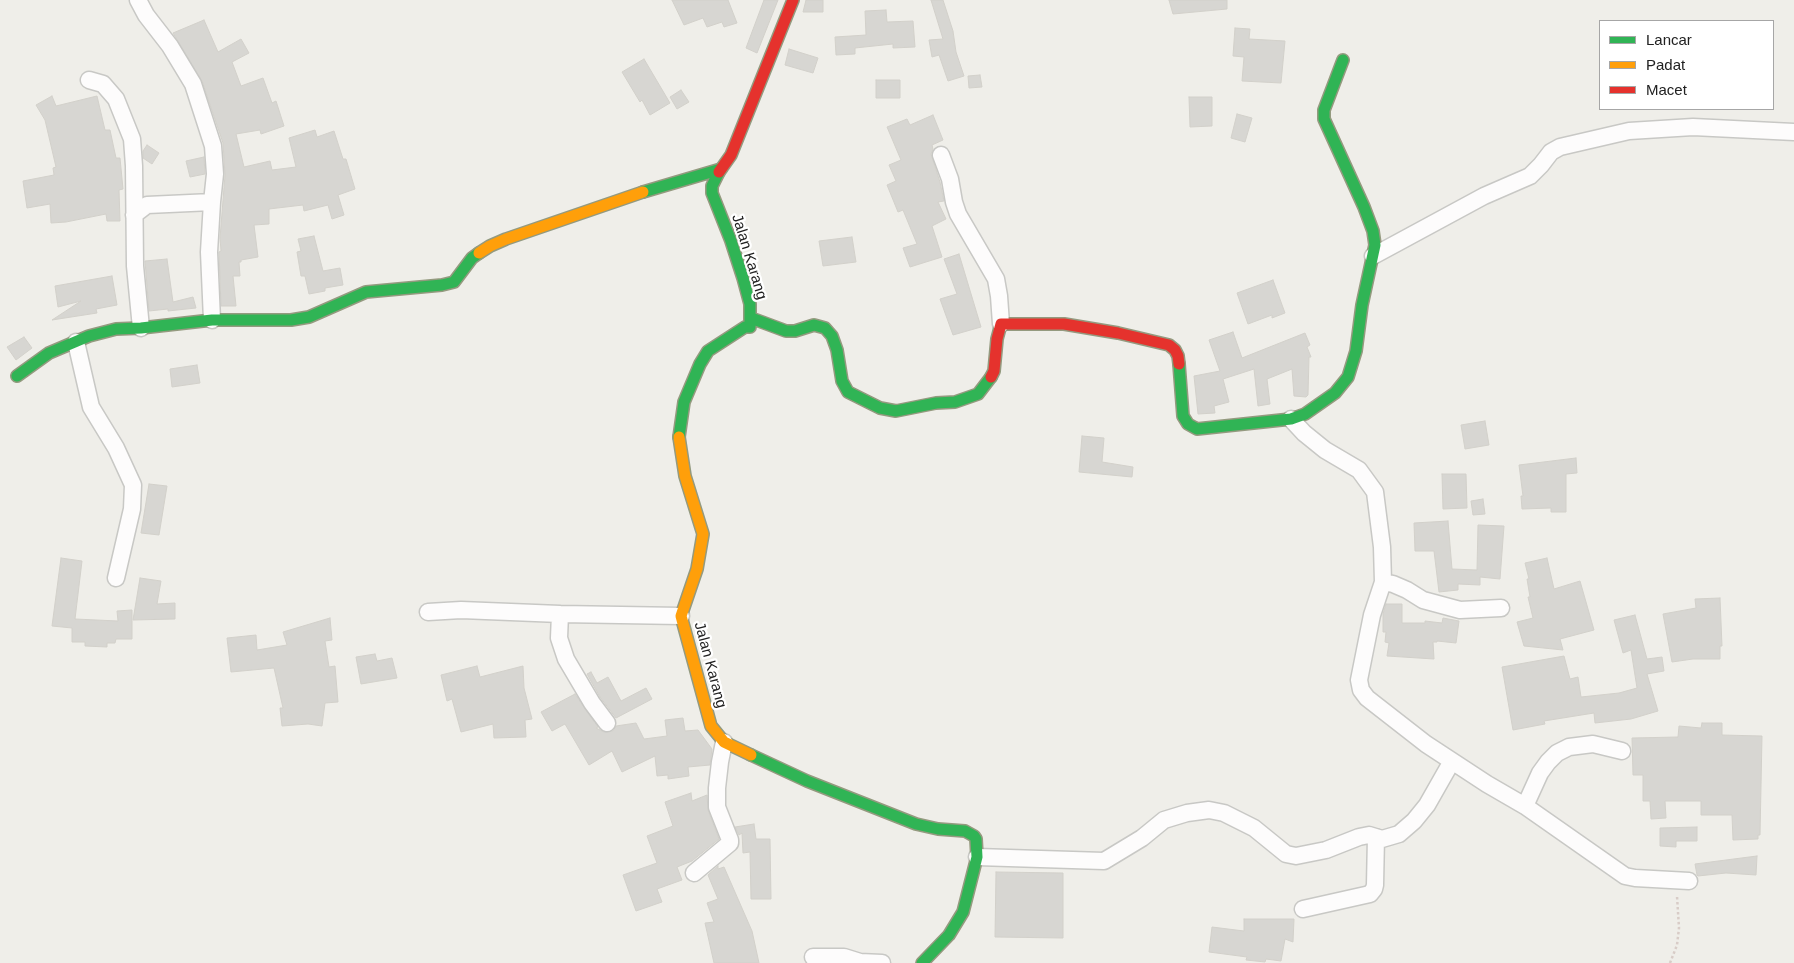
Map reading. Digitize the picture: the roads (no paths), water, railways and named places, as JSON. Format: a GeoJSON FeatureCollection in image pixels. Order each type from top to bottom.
{"type":"FeatureCollection","features":[{"type":"Feature","properties":{"kind":"street"},"geometry":{"type":"LineString","coordinates":[[138,0],[146,15],[170,46],[193,84],[213,146],[215,174],[209,252],[212,320]]}},
{"type":"Feature","properties":{"kind":"street","name":"Jalan Karang"},"geometry":{"type":"LineString","coordinates":[[724,742],[717,736],[711,726],[681,616],[697,569],[703,534],[685,476],[679,440],[684,402],[700,364],[708,351],[745,327],[750,327],[750,304],[731,241],[712,193],[712,186],[731,155],[793,0]]}},
{"type":"Feature","properties":{"kind":"street"},"geometry":{"type":"LineString","coordinates":[[1001,324],[1064,324],[1118,333],[1168,345],[1175,350],[1178,356],[1183,416],[1188,424],[1197,430],[1291,419],[1305,414],[1324,403],[1335,393],[1348,376],[1356,350],[1362,305],[1375,245],[1373,232],[1364,206],[1324,119],[1324,110],[1343,60]]}},
{"type":"Feature","properties":{"kind":"street"},"geometry":{"type":"LineString","coordinates":[[89,80],[103,84],[116,99],[132,139],[135,266],[142,328]]}},
{"type":"Feature","properties":{"kind":"street"},"geometry":{"type":"LineString","coordinates":[[1373,256],[1484,196],[1530,176],[1551,152],[1560,147],[1630,131],[1693,127],[1794,132]]}},
{"type":"Feature","properties":{"kind":"street"},"geometry":{"type":"LineString","coordinates":[[751,318],[786,330],[795,331],[814,326],[825,328],[832,336],[837,350],[842,381],[848,392],[880,408],[896,411],[936,403],[955,402],[978,394],[987,384],[994,371],[997,339],[1001,324],[1000,296],[996,279],[979,253],[970,233],[958,214],[950,179],[941,155]]}},
{"type":"Feature","properties":{"kind":"street"},"geometry":{"type":"LineString","coordinates":[[17,376],[50,354],[89,336],[116,329],[212,320],[291,320],[309,317],[366,292],[454,282],[472,258],[490,246],[506,239],[618,200],[721,169]]}},
{"type":"Feature","properties":{"kind":"street"},"geometry":{"type":"LineString","coordinates":[[134,215],[147,205],[212,202]]}},
{"type":"Feature","properties":{"kind":"street"},"geometry":{"type":"LineString","coordinates":[[76,342],[91,407],[116,448],[133,486],[132,509],[116,578]]}},
{"type":"Feature","properties":{"kind":"street"},"geometry":{"type":"LineString","coordinates":[[1291,419],[1304,433],[1325,450],[1358,470],[1375,492],[1382,547],[1382,582],[1370,624],[1359,680],[1361,690],[1367,698],[1426,744],[1525,806],[1625,876],[1683,881]]}},
{"type":"Feature","properties":{"kind":"street"},"geometry":{"type":"LineString","coordinates":[[1382,582],[1400,587],[1423,600],[1460,610],[1501,608]]}},
{"type":"Feature","properties":{"kind":"street"},"geometry":{"type":"LineString","coordinates":[[428,612],[461,610],[681,616]]}},
{"type":"Feature","properties":{"kind":"street"},"geometry":{"type":"LineString","coordinates":[[560,614],[559,638],[566,659],[592,703],[607,723]]}},
{"type":"Feature","properties":{"kind":"street"},"geometry":{"type":"LineString","coordinates":[[694,873],[730,843],[717,807],[719,771],[724,742],[807,780],[916,824],[970,833],[976,839],[976,857],[963,912],[949,935],[922,963]]}},
{"type":"Feature","properties":{"kind":"street"},"geometry":{"type":"LineString","coordinates":[[1525,806],[1540,773],[1557,753],[1569,747],[1593,744],[1622,751]]}},
{"type":"Feature","properties":{"kind":"street"},"geometry":{"type":"LineString","coordinates":[[976,857],[1104,861],[1142,838],[1164,820],[1187,813],[1209,810],[1224,813],[1254,828],[1286,854],[1296,856],[1326,850],[1359,837],[1369,836],[1382,839],[1400,834],[1414,821],[1427,805],[1452,761]]}},
{"type":"Feature","properties":{"kind":"street"},"geometry":{"type":"LineString","coordinates":[[1303,908],[1370,894],[1375,885],[1376,838]]}},
{"type":"Feature","properties":{"kind":"street"},"geometry":{"type":"LineString","coordinates":[[813,956],[844,957],[860,962],[882,963]]}}]}
